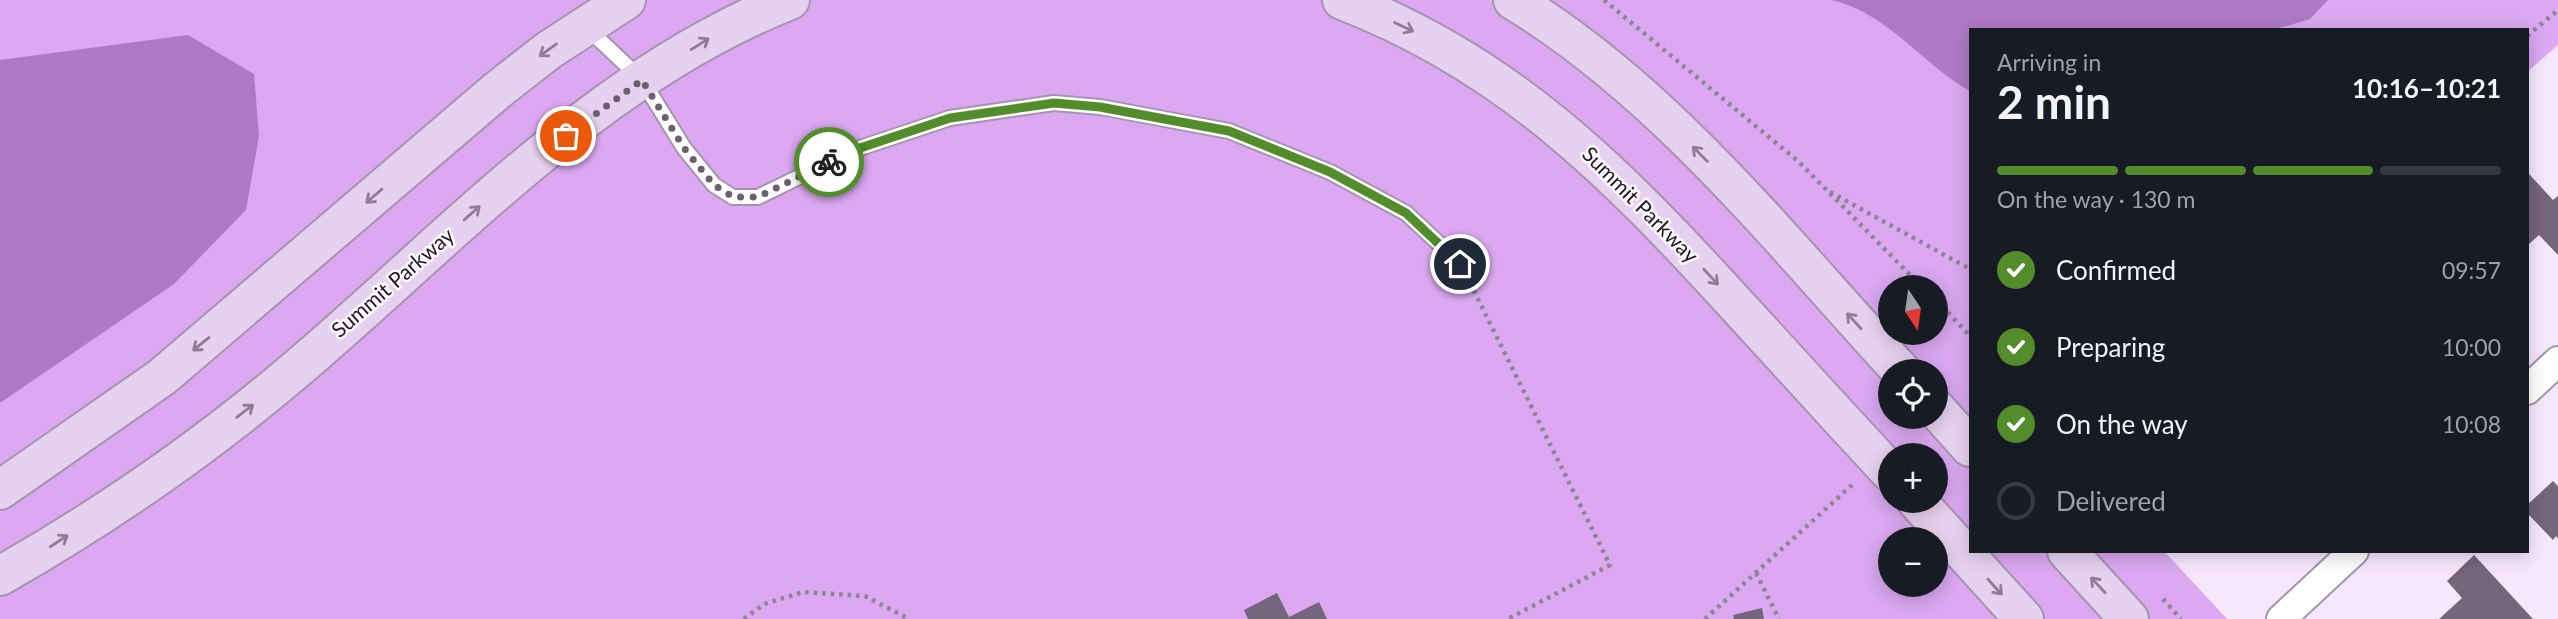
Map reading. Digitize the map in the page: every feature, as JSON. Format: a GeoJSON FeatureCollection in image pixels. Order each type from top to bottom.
{"type":"FeatureCollection","features":[{"type":"Feature","properties":{"kind":"street"},"geometry":{"type":"LineString","coordinates":[[0,490],[162,377],[499,89],[585,26],[626,0]]}},
{"type":"Feature","properties":{"kind":"street","name":"Summit Parkway"},"geometry":{"type":"LineString","coordinates":[[0,576],[140,488],[239,416],[286,378],[515,176],[642,80],[715,34],[790,0]]}},
{"type":"Feature","properties":{"kind":"street","name":"Summit Parkway"},"geometry":{"type":"LineString","coordinates":[[1342,0],[1430,40],[1494,78],[1554,122],[1670,232],[1878,459]]}},
{"type":"Feature","properties":{"kind":"street"},"geometry":{"type":"LineString","coordinates":[[1513,0],[1594,56],[1661,114],[1890,359]]}},
{"type":"Feature","properties":{"kind":"street"},"geometry":{"type":"LineString","coordinates":[[2529,388],[2558,361]]}},
{"type":"Feature","properties":{"kind":"street"},"geometry":{"type":"LineString","coordinates":[[1948,422],[1969,446]]}},
{"type":"Feature","properties":{"kind":"street"},"geometry":{"type":"LineString","coordinates":[[1928,513],[2024,619]]}},
{"type":"Feature","properties":{"kind":"street"},"geometry":{"type":"LineString","coordinates":[[2069,553],[2129,619]]}},
{"type":"Feature","properties":{"kind":"street"},"geometry":{"type":"LineString","coordinates":[[2281,619],[2352,553]]}},
{"type":"Feature","properties":{"kind":"lane"},"geometry":{"type":"LineString","coordinates":[[585,26],[642,80],[684,148],[714,185],[733,197],[758,197],[854,150],[950,118],[1054,103],[1100,107],[1229,131],[1330,172],[1406,213],[1460,264]]}},
{"type":"Feature","properties":{"kind":"path"},"geometry":{"type":"LineString","coordinates":[[1604,0],[1798,162],[1910,275]]}},
{"type":"Feature","properties":{"kind":"path"},"geometry":{"type":"LineString","coordinates":[[2529,34],[2558,10]]}},
{"type":"Feature","properties":{"kind":"path"},"geometry":{"type":"LineString","coordinates":[[1825,188],[1969,268]]}},
{"type":"Feature","properties":{"kind":"path"},"geometry":{"type":"LineString","coordinates":[[1460,264],[1610,565],[1508,619]]}},
{"type":"Feature","properties":{"kind":"path"},"geometry":{"type":"LineString","coordinates":[[1948,313],[1969,335]]}},
{"type":"Feature","properties":{"kind":"path"},"geometry":{"type":"LineString","coordinates":[[1705,619],[1853,484]]}},
{"type":"Feature","properties":{"kind":"path"},"geometry":{"type":"LineString","coordinates":[[1756,573],[1779,619]]}},
{"type":"Feature","properties":{"kind":"path"},"geometry":{"type":"LineString","coordinates":[[744,619],[764,604],[803,592],[865,596],[909,619]]}},
{"type":"Feature","properties":{"kind":"shaded area"},"geometry":{"type":"Polygon","coordinates":[[[0,0],[2558,0],[2558,45],[2529,70],[2529,28],[1969,28],[1969,553],[2166,553],[2227,619],[0,619],[0,0]]]}},
{"type":"Feature","properties":{"kind":"shaded area"},"geometry":{"type":"Polygon","coordinates":[[[1831,0],[2328,0],[2310,19],[2280,28],[1969,28],[1969,90],[1952,80],[1888,27],[1852,7],[1831,0]]]}},
{"type":"Feature","properties":{"kind":"shaded area"},"geometry":{"type":"Polygon","coordinates":[[[188,35],[254,74],[259,136],[246,210],[174,284],[0,403],[0,60],[188,35]]]}},
{"type":"Feature","properties":{"kind":"building"},"geometry":{"type":"Polygon","coordinates":[[[2529,174],[2553,200],[2558,196],[2558,255],[2539,235],[2529,244],[2529,174]]]}},
{"type":"Feature","properties":{"kind":"building"},"geometry":{"type":"Polygon","coordinates":[[[2553,481],[2558,486],[2558,539],[2556,536],[2553,540],[2529,515],[2529,503],[2553,481]]]}},
{"type":"Feature","properties":{"kind":"building"},"geometry":{"type":"Polygon","coordinates":[[[2474,555],[2533,619],[2439,619],[2462,598],[2447,581],[2474,555]]]}},
{"type":"Feature","properties":{"kind":"building"},"geometry":{"type":"Polygon","coordinates":[[[1277,593],[1289,617],[1319,602],[1327,619],[1248,619],[1244,610],[1277,593]]]}},
{"type":"Feature","properties":{"kind":"building"},"geometry":{"type":"Polygon","coordinates":[[[1762,608],[1764,619],[1734,619],[1733,615],[1762,608]]]}},
{"type":"Feature","properties":{"kind":"way so far"},"geometry":{"type":"LineString","coordinates":[[566,136],[642,80],[684,148],[714,185],[733,197],[758,197],[829,162]]}},
{"type":"Feature","properties":{"kind":"route"},"geometry":{"type":"LineString","coordinates":[[829,162],[854,150],[950,118],[1054,103],[1100,107],[1229,131],[1330,172],[1406,213],[1460,264]]}}]}
